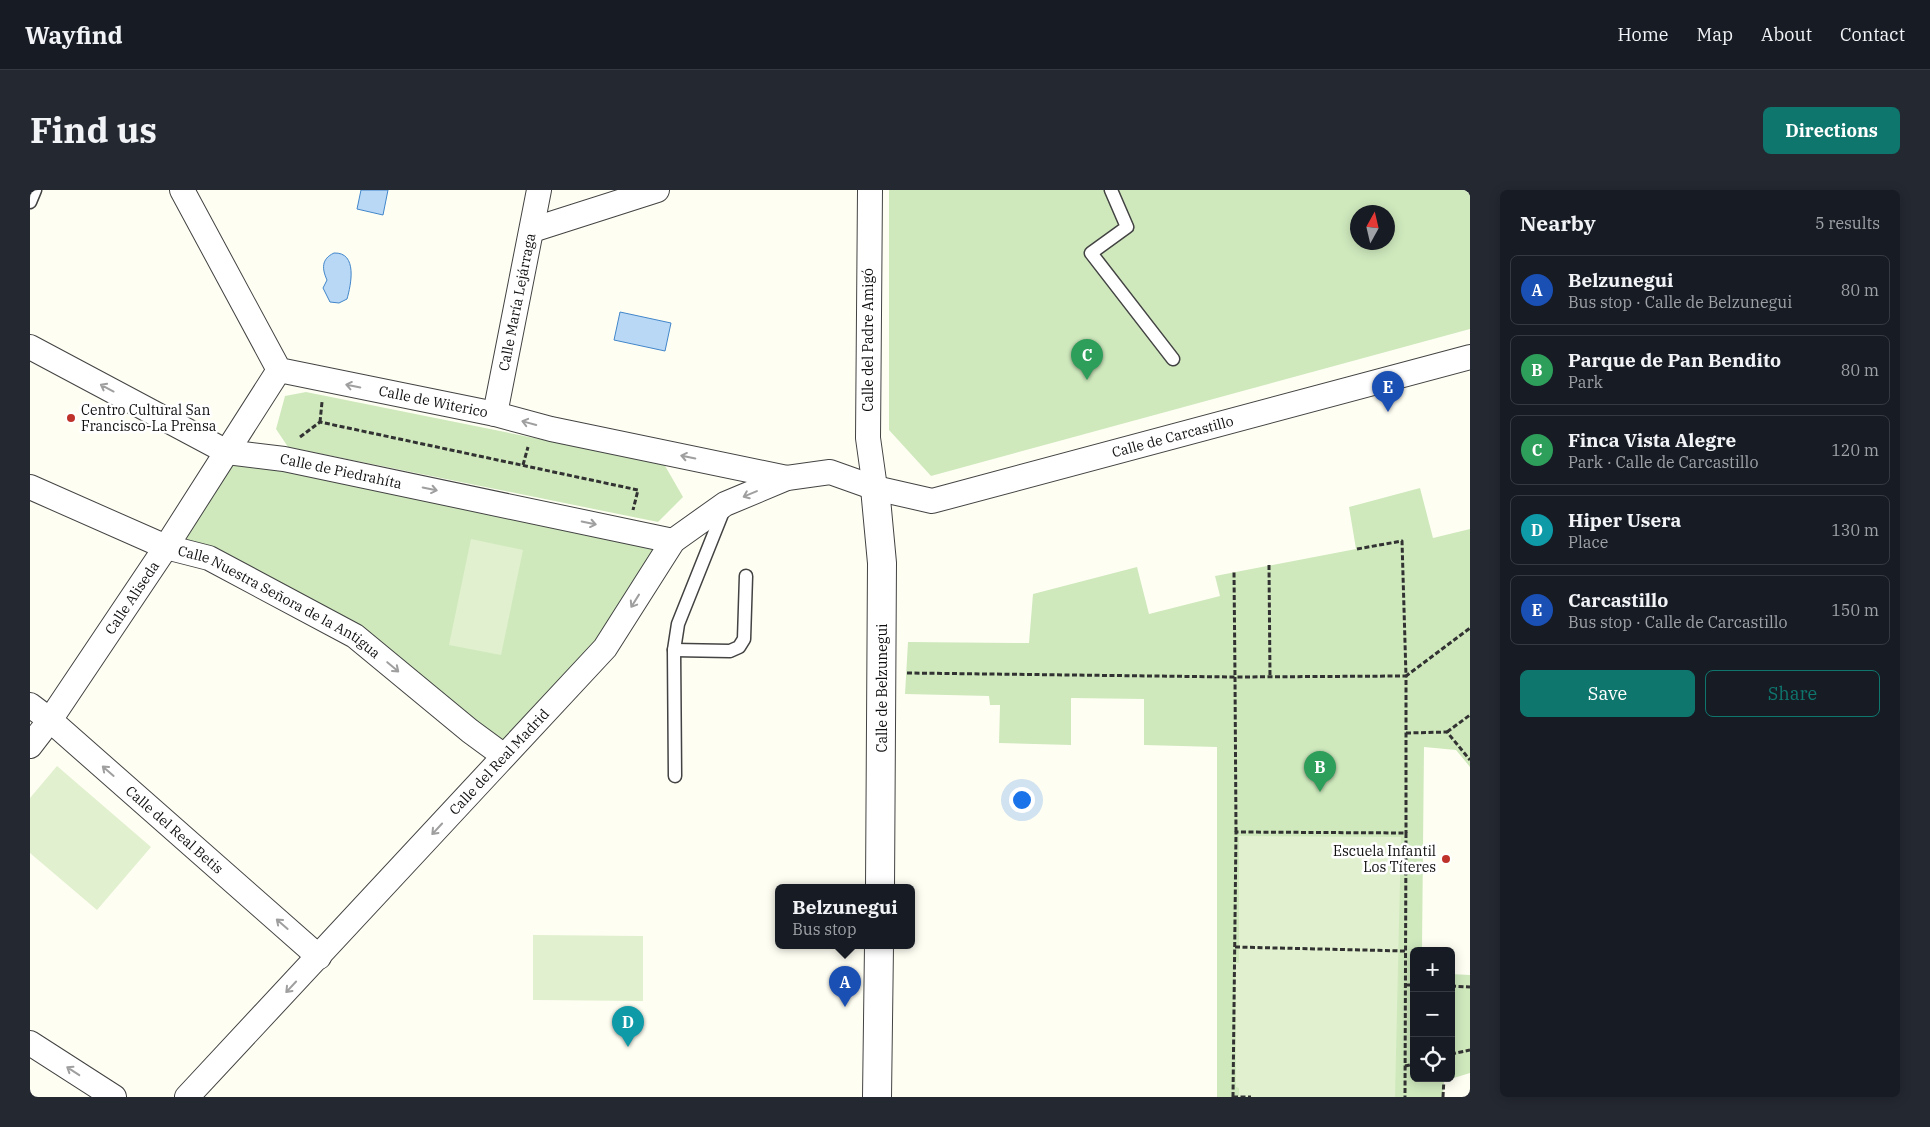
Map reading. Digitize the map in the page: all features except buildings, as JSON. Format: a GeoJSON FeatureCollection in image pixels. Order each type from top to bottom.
{"type":"FeatureCollection","features":[{"type":"Feature","properties":{"kind":"street"},"geometry":{"type":"LineString","coordinates":[[182,190],[279,370]]}},
{"type":"Feature","properties":{"kind":"street","name":"Calle María Lejárraga"},"geometry":{"type":"LineString","coordinates":[[495,414],[539,190]]}},
{"type":"Feature","properties":{"kind":"street"},"geometry":{"type":"LineString","coordinates":[[532,230],[616,196],[657,190]]}},
{"type":"Feature","properties":{"kind":"street","name":"Calle del Padre Amigó"},"geometry":{"type":"LineString","coordinates":[[870,190],[868,438],[875,488]]}},
{"type":"Feature","properties":{"kind":"street","name":"Calle de Piedrahíta"},"geometry":{"type":"LineString","coordinates":[[30,347],[227,452],[284,459],[673,541]]}},
{"type":"Feature","properties":{"kind":"street","name":"Calle de Carcastillo"},"geometry":{"type":"LineString","coordinates":[[830,472],[875,488],[932,501],[1470,357]]}},
{"type":"Feature","properties":{"kind":"street","name":"Calle de Witerico"},"geometry":{"type":"LineString","coordinates":[[279,370],[495,414],[551,429],[787,478]]}},
{"type":"Feature","properties":{"kind":"street","name":"Calle Aliseda"},"geometry":{"type":"LineString","coordinates":[[30,746],[50,720],[166,547],[279,370]]}},
{"type":"Feature","properties":{"kind":"street","name":"Calle del Real Madrid"},"geometry":{"type":"LineString","coordinates":[[187,1097],[605,648],[673,541],[725,504],[787,478],[830,472]]}},
{"type":"Feature","properties":{"kind":"street","name":"Calle Nuestra Señora de la Antigua"},"geometry":{"type":"LineString","coordinates":[[30,487],[166,547],[209,558],[355,636],[470,731],[504,756]]}},
{"type":"Feature","properties":{"kind":"street","name":"Calle de Belzunegui"},"geometry":{"type":"LineString","coordinates":[[875,488],[882,563],[880,884]]}},
{"type":"Feature","properties":{"kind":"street","name":"Calle del Real Betis"},"geometry":{"type":"LineString","coordinates":[[30,705],[50,720],[319,957]]}},
{"type":"Feature","properties":{"kind":"street"},"geometry":{"type":"LineString","coordinates":[[877,1097],[879,949]]}},
{"type":"Feature","properties":{"kind":"street"},"geometry":{"type":"LineString","coordinates":[[30,1043],[114,1097]]}},
{"type":"Feature","properties":{"kind":"lane"},"geometry":{"type":"LineString","coordinates":[[30,202],[35,190]]}},
{"type":"Feature","properties":{"kind":"lane"},"geometry":{"type":"LineString","coordinates":[[1111,190],[1127,227],[1091,253],[1173,359]]}},
{"type":"Feature","properties":{"kind":"lane"},"geometry":{"type":"LineString","coordinates":[[675,776],[674,650],[678,624],[725,504]]}},
{"type":"Feature","properties":{"kind":"lane"},"geometry":{"type":"LineString","coordinates":[[674,650],[730,651],[739,647],[744,639],[746,576]]}},
{"type":"Feature","properties":{"kind":"path"},"geometry":{"type":"LineString","coordinates":[[284,459],[288,446],[320,422],[638,490],[629,532]]}},
{"type":"Feature","properties":{"kind":"path"},"geometry":{"type":"LineString","coordinates":[[1357,549],[1402,541],[1406,676],[1405,1097]]}},
{"type":"Feature","properties":{"kind":"path"},"geometry":{"type":"LineString","coordinates":[[1269,565],[1270,677]]}},
{"type":"Feature","properties":{"kind":"path"},"geometry":{"type":"LineString","coordinates":[[1234,572],[1236,832],[1232,1097],[1251,1097]]}},
{"type":"Feature","properties":{"kind":"path"},"geometry":{"type":"LineString","coordinates":[[906,673],[1235,677],[1406,676],[1470,628]]}},
{"type":"Feature","properties":{"kind":"path"},"geometry":{"type":"LineString","coordinates":[[1406,733],[1447,732],[1470,715]]}},
{"type":"Feature","properties":{"kind":"path"},"geometry":{"type":"LineString","coordinates":[[1447,732],[1470,760]]}},
{"type":"Feature","properties":{"kind":"path"},"geometry":{"type":"LineString","coordinates":[[1236,832],[1406,833]]}},
{"type":"Feature","properties":{"kind":"path"},"geometry":{"type":"LineString","coordinates":[[1234,947],[1406,950]]}},
{"type":"Feature","properties":{"kind":"path"},"geometry":{"type":"LineString","coordinates":[[1405,985],[1410,985]]}},
{"type":"Feature","properties":{"kind":"path"},"geometry":{"type":"LineString","coordinates":[[1455,986],[1470,987]]}},
{"type":"Feature","properties":{"kind":"path"},"geometry":{"type":"LineString","coordinates":[[1455,1053],[1470,1050]]}},
{"type":"Feature","properties":{"kind":"path"},"geometry":{"type":"LineString","coordinates":[[1405,1066],[1410,1065]]}},
{"type":"Feature","properties":{"kind":"path"},"geometry":{"type":"LineString","coordinates":[[1443,1097],[1444,1082]]}},
{"type":"Feature","properties":{"kind":"green space"},"geometry":{"type":"Polygon","coordinates":[[[889,190],[1470,190],[1470,329],[931,476],[889,430],[889,190]]]}},
{"type":"Feature","properties":{"kind":"green space"},"geometry":{"type":"Polygon","coordinates":[[[306,392],[664,464],[683,497],[658,522],[288,447],[276,429],[285,396],[306,392]]]}},
{"type":"Feature","properties":{"kind":"green space"},"geometry":{"type":"Polygon","coordinates":[[[227,452],[673,541],[605,648],[504,756],[356,631],[168,544],[227,452]]]}},
{"type":"Feature","properties":{"kind":"green space"},"geometry":{"type":"Polygon","coordinates":[[[1420,488],[1433,538],[1470,529],[1470,767],[1456,750],[1424,747],[1422,947],[1410,947],[1410,1082],[1444,1082],[1443,1097],[1217,1097],[1217,747],[1144,745],[1144,699],[1071,698],[1071,745],[999,743],[1000,705],[990,705],[989,696],[905,694],[908,642],[1029,643],[1033,594],[1137,567],[1149,614],[1220,596],[1215,576],[1356,549],[1349,507],[1420,488]]]}},
{"type":"Feature","properties":{"kind":"green space"},"geometry":{"type":"Polygon","coordinates":[[[471,539],[523,550],[501,655],[449,645],[471,539]]]}},
{"type":"Feature","properties":{"kind":"green space"},"geometry":{"type":"Polygon","coordinates":[[[57,766],[151,847],[97,910],[30,853],[30,798],[57,766]]]}},
{"type":"Feature","properties":{"kind":"green space"},"geometry":{"type":"Polygon","coordinates":[[[1239,836],[1401,837],[1395,1097],[1239,1097],[1239,1088],[1236,1087],[1235,963],[1239,963],[1239,836]]]}},
{"type":"Feature","properties":{"kind":"green space"},"geometry":{"type":"Polygon","coordinates":[[[533,935],[643,936],[643,1001],[533,1000],[533,935]]]}},
{"type":"Feature","properties":{"kind":"green space"},"geometry":{"type":"Polygon","coordinates":[[[1455,974],[1470,975],[1470,1073],[1455,1078],[1455,974]]]}},
{"type":"Feature","properties":{"kind":"water"},"geometry":{"type":"Polygon","coordinates":[[[361,190],[388,190],[383,215],[357,209],[361,190]]]}},
{"type":"Feature","properties":{"kind":"water"},"geometry":{"type":"Polygon","coordinates":[[[334,253],[342,254],[347,258],[351,270],[347,299],[339,303],[330,302],[323,288],[327,280],[324,272],[325,261],[334,253]]]}},
{"type":"Feature","properties":{"kind":"water"},"geometry":{"type":"Polygon","coordinates":[[[620,312],[671,323],[665,351],[614,340],[620,312]]]}},
{"type":"Feature","properties":{"kind":"place","name":"Finca Vista Alegre"},"geometry":{"type":"Point","coordinates":[1087,380]}},
{"type":"Feature","properties":{"kind":"place","name":"Carcastillo"},"geometry":{"type":"Point","coordinates":[1388,412]}},
{"type":"Feature","properties":{"kind":"place","name":"Centro Cultural San Francisco-La Prensa"},"geometry":{"type":"Point","coordinates":[71,418]}},
{"type":"Feature","properties":{"kind":"place","name":"Parque de Pan Bendito"},"geometry":{"type":"Point","coordinates":[1320,792]}},
{"type":"Feature","properties":{"kind":"place","name":"Escuela Infantil Los Títeres"},"geometry":{"type":"Point","coordinates":[1446,859]}},
{"type":"Feature","properties":{"kind":"place","name":"Belzunegui"},"geometry":{"type":"Point","coordinates":[845,1007]}},
{"type":"Feature","properties":{"kind":"place","name":"Hiper Usera"},"geometry":{"type":"Point","coordinates":[628,1047]}}]}
